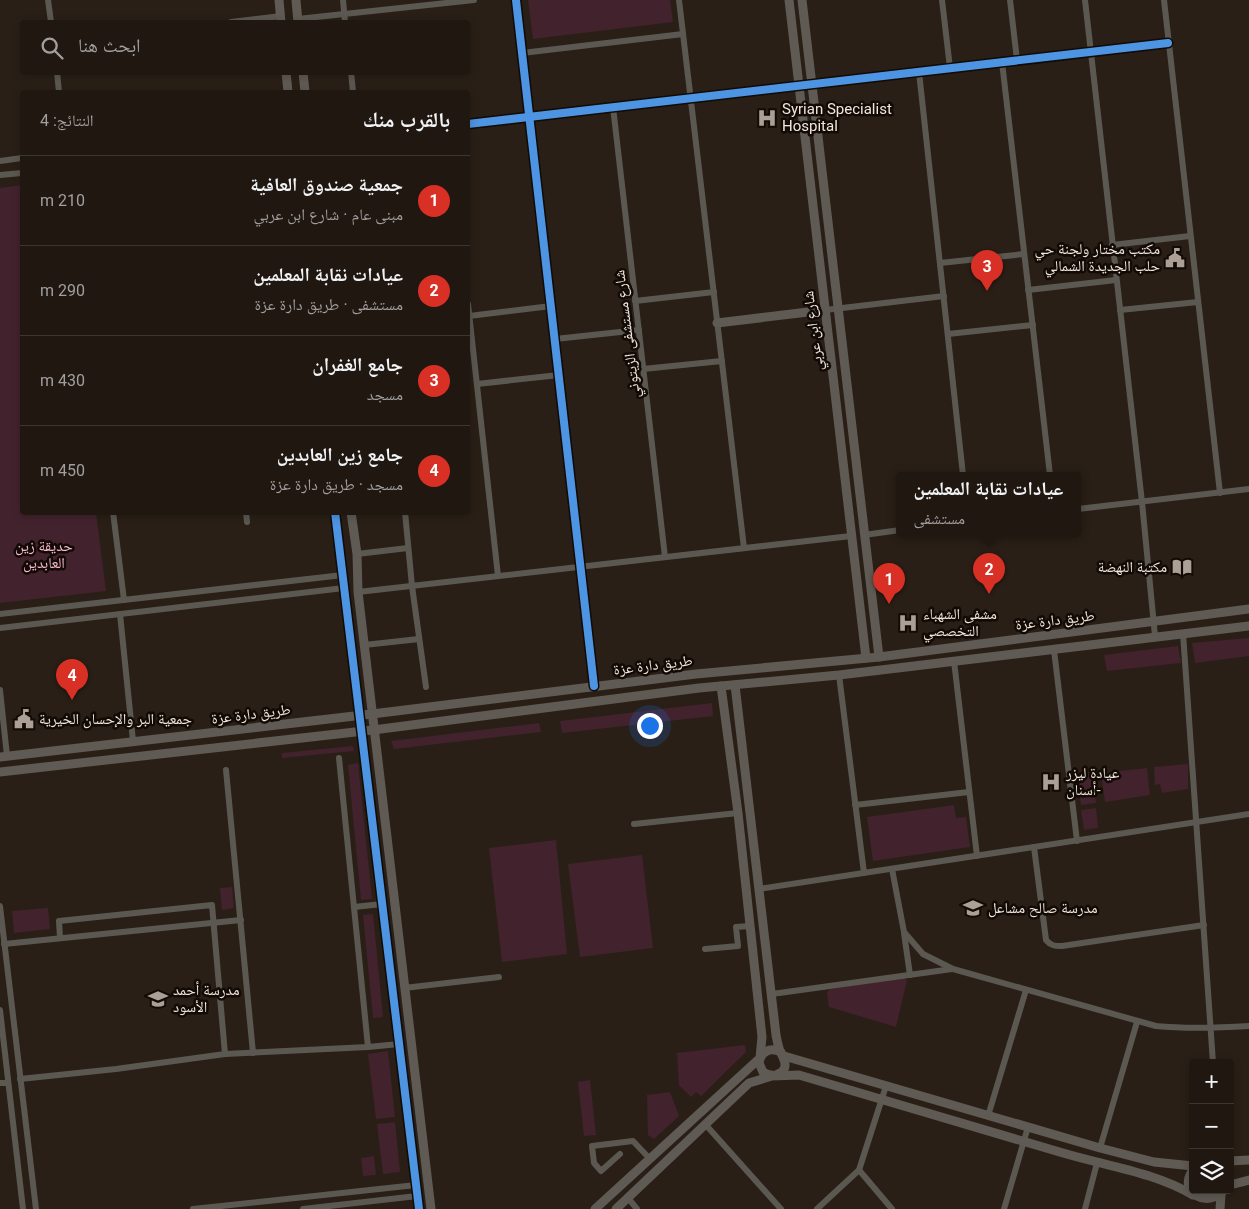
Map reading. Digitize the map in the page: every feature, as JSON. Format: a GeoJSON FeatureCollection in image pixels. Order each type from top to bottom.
{"type":"FeatureCollection","features":[{"type":"Feature","properties":{"kind":"street"},"geometry":{"type":"LineString","coordinates":[[48,0],[51,20]]}},
{"type":"Feature","properties":{"kind":"street"},"geometry":{"type":"LineString","coordinates":[[264,20],[281,19],[279,0]]}},
{"type":"Feature","properties":{"kind":"street"},"geometry":{"type":"LineString","coordinates":[[296,0],[298,20]]}},
{"type":"Feature","properties":{"kind":"street"},"geometry":{"type":"LineString","coordinates":[[343,0],[345,20]]}},
{"type":"Feature","properties":{"kind":"street"},"geometry":{"type":"LineString","coordinates":[[305,20],[449,1],[474,0]]}},
{"type":"Feature","properties":{"kind":"street"},"geometry":{"type":"LineString","coordinates":[[516,0],[594,686]]}},
{"type":"Feature","properties":{"kind":"street"},"geometry":{"type":"LineString","coordinates":[[679,0],[744,548]]}},
{"type":"Feature","properties":{"kind":"street","name":"شارع ابن عربي"},"geometry":{"type":"LineString","coordinates":[[789,0],[866,658]]}},
{"type":"Feature","properties":{"kind":"street"},"geometry":{"type":"LineString","coordinates":[[802,0],[879,657]]}},
{"type":"Feature","properties":{"kind":"street"},"geometry":{"type":"LineString","coordinates":[[942,0],[950,68]]}},
{"type":"Feature","properties":{"kind":"street"},"geometry":{"type":"LineString","coordinates":[[1010,0],[1017,60]]}},
{"type":"Feature","properties":{"kind":"street"},"geometry":{"type":"LineString","coordinates":[[1085,0],[1142,502],[1155,636]]}},
{"type":"Feature","properties":{"kind":"street"},"geometry":{"type":"LineString","coordinates":[[1164,0],[1220,492]]}},
{"type":"Feature","properties":{"kind":"street"},"geometry":{"type":"LineString","coordinates":[[522,53],[683,34]]}},
{"type":"Feature","properties":{"kind":"street"},"geometry":{"type":"LineString","coordinates":[[470,124],[1168,43]]}},
{"type":"Feature","properties":{"kind":"street"},"geometry":{"type":"LineString","coordinates":[[1002,62],[1050,472]]}},
{"type":"Feature","properties":{"kind":"street"},"geometry":{"type":"LineString","coordinates":[[919,72],[963,472]]}},
{"type":"Feature","properties":{"kind":"street"},"geometry":{"type":"LineString","coordinates":[[57,75],[59,90]]}},
{"type":"Feature","properties":{"kind":"street"},"geometry":{"type":"LineString","coordinates":[[286,75],[288,90]]}},
{"type":"Feature","properties":{"kind":"street"},"geometry":{"type":"LineString","coordinates":[[303,75],[305,90]]}},
{"type":"Feature","properties":{"kind":"street"},"geometry":{"type":"LineString","coordinates":[[350,75],[353,90]]}},
{"type":"Feature","properties":{"kind":"street","name":"شارع مستشفى الزيتوني"},"geometry":{"type":"LineString","coordinates":[[613,107],[665,557]]}},
{"type":"Feature","properties":{"kind":"street"},"geometry":{"type":"LineString","coordinates":[[0,160],[20,158]]}},
{"type":"Feature","properties":{"kind":"street"},"geometry":{"type":"LineString","coordinates":[[0,175],[20,172]]}},
{"type":"Feature","properties":{"kind":"street"},"geometry":{"type":"LineString","coordinates":[[1112,245],[1190,236]]}},
{"type":"Feature","properties":{"kind":"street"},"geometry":{"type":"LineString","coordinates":[[940,263],[1024,254]]}},
{"type":"Feature","properties":{"kind":"street"},"geometry":{"type":"LineString","coordinates":[[1028,290],[1116,280]]}},
{"type":"Feature","properties":{"kind":"street"},"geometry":{"type":"LineString","coordinates":[[635,301],[714,292]]}},
{"type":"Feature","properties":{"kind":"street"},"geometry":{"type":"LineString","coordinates":[[717,323],[944,296]]}},
{"type":"Feature","properties":{"kind":"street"},"geometry":{"type":"LineString","coordinates":[[1120,310],[1198,302]]}},
{"type":"Feature","properties":{"kind":"street"},"geometry":{"type":"LineString","coordinates":[[470,316],[551,306]]}},
{"type":"Feature","properties":{"kind":"street"},"geometry":{"type":"LineString","coordinates":[[948,334],[1033,325]]}},
{"type":"Feature","properties":{"kind":"street"},"geometry":{"type":"LineString","coordinates":[[555,340],[639,330]]}},
{"type":"Feature","properties":{"kind":"street"},"geometry":{"type":"LineString","coordinates":[[470,352],[476,384],[498,576]]}},
{"type":"Feature","properties":{"kind":"street"},"geometry":{"type":"LineString","coordinates":[[643,369],[722,361]]}},
{"type":"Feature","properties":{"kind":"street"},"geometry":{"type":"LineString","coordinates":[[476,384],[559,375]]}},
{"type":"Feature","properties":{"kind":"street"},"geometry":{"type":"LineString","coordinates":[[1081,509],[1249,489]]}},
{"type":"Feature","properties":{"kind":"street"},"geometry":{"type":"LineString","coordinates":[[113,515],[124,600]]}},
{"type":"Feature","properties":{"kind":"street"},"geometry":{"type":"LineString","coordinates":[[246,515],[247,522]]}},
{"type":"Feature","properties":{"kind":"street"},"geometry":{"type":"LineString","coordinates":[[335,515],[419,1209]]}},
{"type":"Feature","properties":{"kind":"street"},"geometry":{"type":"LineString","coordinates":[[351,515],[357,554],[358,592],[373,730],[431,1209]]}},
{"type":"Feature","properties":{"kind":"street"},"geometry":{"type":"LineString","coordinates":[[405,515],[412,586],[426,687]]}},
{"type":"Feature","properties":{"kind":"street"},"geometry":{"type":"LineString","coordinates":[[864,534],[896,530]]}},
{"type":"Feature","properties":{"kind":"street"},"geometry":{"type":"LineString","coordinates":[[358,592],[851,536]]}},
{"type":"Feature","properties":{"kind":"street"},"geometry":{"type":"LineString","coordinates":[[357,554],[408,548]]}},
{"type":"Feature","properties":{"kind":"street"},"geometry":{"type":"LineString","coordinates":[[0,614],[343,575]]}},
{"type":"Feature","properties":{"kind":"street"},"geometry":{"type":"LineString","coordinates":[[0,628],[344,588]]}},
{"type":"Feature","properties":{"kind":"street"},"geometry":{"type":"LineString","coordinates":[[174,594],[176,608]]}},
{"type":"Feature","properties":{"kind":"street"},"geometry":{"type":"LineString","coordinates":[[60,607],[62,621]]}},
{"type":"Feature","properties":{"kind":"street","name":"طريق دارة عزة"},"geometry":{"type":"LineString","coordinates":[[4,756],[372,714],[696,674],[879,657],[1249,609]]}},
{"type":"Feature","properties":{"kind":"street"},"geometry":{"type":"LineString","coordinates":[[120,614],[133,741]]}},
{"type":"Feature","properties":{"kind":"street"},"geometry":{"type":"LineString","coordinates":[[0,772],[373,730],[699,688],[839,675],[1249,626]]}},
{"type":"Feature","properties":{"kind":"street"},"geometry":{"type":"LineString","coordinates":[[1183,633],[1213,1059]]}},
{"type":"Feature","properties":{"kind":"street"},"geometry":{"type":"LineString","coordinates":[[364,645],[419,639]]}},
{"type":"Feature","properties":{"kind":"street"},"geometry":{"type":"LineString","coordinates":[[1054,650],[1077,841]]}},
{"type":"Feature","properties":{"kind":"street"},"geometry":{"type":"LineString","coordinates":[[954,661],[977,856]]}},
{"type":"Feature","properties":{"kind":"street"},"geometry":{"type":"LineString","coordinates":[[696,674],[699,688]]}},
{"type":"Feature","properties":{"kind":"street"},"geometry":{"type":"LineString","coordinates":[[839,675],[864,873]]}},
{"type":"Feature","properties":{"kind":"street"},"geometry":{"type":"LineString","coordinates":[[616,1209],[749,1083],[778,1074],[785,1066],[776,1035],[735,685]]}},
{"type":"Feature","properties":{"kind":"street"},"geometry":{"type":"LineString","coordinates":[[720,686],[738,813],[762,1037],[759,1063],[763,1072],[772,1076],[799,1075],[1098,1163],[1152,1176],[1209,1201],[1216,1199],[1221,1194]]}},
{"type":"Feature","properties":{"kind":"street"},"geometry":{"type":"LineString","coordinates":[[0,690],[4,756]]}},
{"type":"Feature","properties":{"kind":"street"},"geometry":{"type":"LineString","coordinates":[[338,758],[368,1047]]}},
{"type":"Feature","properties":{"kind":"street"},"geometry":{"type":"LineString","coordinates":[[226,770],[253,1053]]}},
{"type":"Feature","properties":{"kind":"street"},"geometry":{"type":"LineString","coordinates":[[855,805],[969,792]]}},
{"type":"Feature","properties":{"kind":"street"},"geometry":{"type":"LineString","coordinates":[[634,824],[738,813]]}},
{"type":"Feature","properties":{"kind":"street"},"geometry":{"type":"LineString","coordinates":[[759,890],[1249,814]]}},
{"type":"Feature","properties":{"kind":"street"},"geometry":{"type":"LineString","coordinates":[[1034,847],[1046,940],[1054,946],[1204,925]]}},
{"type":"Feature","properties":{"kind":"street"},"geometry":{"type":"LineString","coordinates":[[892,869],[910,975]]}},
{"type":"Feature","properties":{"kind":"street"},"geometry":{"type":"LineString","coordinates":[[354,907],[382,904]]}},
{"type":"Feature","properties":{"kind":"street"},"geometry":{"type":"LineString","coordinates":[[60,938],[59,921],[212,905],[225,1054]]}},
{"type":"Feature","properties":{"kind":"street"},"geometry":{"type":"LineString","coordinates":[[0,906],[36,1209]]}},
{"type":"Feature","properties":{"kind":"street"},"geometry":{"type":"LineString","coordinates":[[4,944],[240,920]]}},
{"type":"Feature","properties":{"kind":"street"},"geometry":{"type":"LineString","coordinates":[[705,949],[738,946],[736,927],[750,926]]}},
{"type":"Feature","properties":{"kind":"street"},"geometry":{"type":"LineString","coordinates":[[904,932],[923,954],[953,969],[1137,1022],[1182,1029],[1249,1026]]}},
{"type":"Feature","properties":{"kind":"street"},"geometry":{"type":"LineString","coordinates":[[772,994],[953,969]]}},
{"type":"Feature","properties":{"kind":"street"},"geometry":{"type":"LineString","coordinates":[[404,988],[499,977]]}},
{"type":"Feature","properties":{"kind":"street"},"geometry":{"type":"LineString","coordinates":[[988,1116],[1026,990]]}},
{"type":"Feature","properties":{"kind":"street"},"geometry":{"type":"LineString","coordinates":[[0,1010],[23,1209]]}},
{"type":"Feature","properties":{"kind":"street"},"geometry":{"type":"LineString","coordinates":[[1100,1148],[1137,1022]]}},
{"type":"Feature","properties":{"kind":"street"},"geometry":{"type":"LineString","coordinates":[[20,1079],[116,1069],[225,1054],[399,1044]]}},
{"type":"Feature","properties":{"kind":"street"},"geometry":{"type":"LineString","coordinates":[[595,1209],[769,1050],[775,1050],[782,1054],[886,1086],[1100,1148],[1154,1162],[1189,1166]]}},
{"type":"Feature","properties":{"kind":"street"},"geometry":{"type":"LineString","coordinates":[[0,1084],[8,1082]]}},
{"type":"Feature","properties":{"kind":"street"},"geometry":{"type":"LineString","coordinates":[[817,1209],[859,1170],[886,1086]]}},
{"type":"Feature","properties":{"kind":"street"},"geometry":{"type":"LineString","coordinates":[[704,1124],[781,1209]]}},
{"type":"Feature","properties":{"kind":"street"},"geometry":{"type":"LineString","coordinates":[[1004,1209],[1028,1128]]}},
{"type":"Feature","properties":{"kind":"street"},"geometry":{"type":"LineString","coordinates":[[620,1154],[602,1171],[594,1163],[592,1146],[634,1141],[650,1159]]}},
{"type":"Feature","properties":{"kind":"street"},"geometry":{"type":"LineString","coordinates":[[1234,1161],[1249,1160]]}},
{"type":"Feature","properties":{"kind":"street"},"geometry":{"type":"LineString","coordinates":[[1085,1209],[1098,1163]]}},
{"type":"Feature","properties":{"kind":"street"},"geometry":{"type":"LineString","coordinates":[[859,1170],[892,1209]]}},
{"type":"Feature","properties":{"kind":"street"},"geometry":{"type":"LineString","coordinates":[[629,1178],[638,1188]]}},
{"type":"Feature","properties":{"kind":"street"},"geometry":{"type":"LineString","coordinates":[[1234,1184],[1249,1180]]}},
{"type":"Feature","properties":{"kind":"street"},"geometry":{"type":"LineString","coordinates":[[193,1209],[416,1185]]}},
{"type":"Feature","properties":{"kind":"street"},"geometry":{"type":"LineString","coordinates":[[1220,1209],[1222,1194]]}},
{"type":"Feature","properties":{"kind":"street"},"geometry":{"type":"LineString","coordinates":[[303,1209],[417,1196]]}},
{"type":"Feature","properties":{"kind":"street"},"geometry":{"type":"LineString","coordinates":[[1194,1196],[1199,1209]]}},
{"type":"Feature","properties":{"kind":"street"},"geometry":{"type":"LineString","coordinates":[[628,1198],[637,1209]]}},
{"type":"Feature","properties":{"kind":"green space"},"geometry":{"type":"Polygon","coordinates":[[[528,0],[670,0],[673,22],[533,39],[528,0]]]}},
{"type":"Feature","properties":{"kind":"green space","name":"حديقة زين العابدين"},"geometry":{"type":"Polygon","coordinates":[[[20,185],[20,515],[96,515],[106,591],[0,603],[0,188],[20,185]]]}},
{"type":"Feature","properties":{"kind":"green space"},"geometry":{"type":"Polygon","coordinates":[[[1249,638],[1249,656],[1195,663],[1192,643],[1249,638]]]}},
{"type":"Feature","properties":{"kind":"green space"},"geometry":{"type":"Polygon","coordinates":[[[1178,646],[1181,663],[1107,671],[1104,655],[1178,646]]]}},
{"type":"Feature","properties":{"kind":"green space"},"geometry":{"type":"Polygon","coordinates":[[[712,703],[713,716],[562,733],[560,721],[712,703]]]}},
{"type":"Feature","properties":{"kind":"green space"},"geometry":{"type":"Polygon","coordinates":[[[539,723],[541,732],[394,749],[391,741],[539,723]]]}},
{"type":"Feature","properties":{"kind":"green space"},"geometry":{"type":"Polygon","coordinates":[[[353,746],[354,751],[282,758],[282,753],[353,746]]]}},
{"type":"Feature","properties":{"kind":"green space"},"geometry":{"type":"Polygon","coordinates":[[[358,763],[372,899],[361,900],[348,765],[358,763]]]}},
{"type":"Feature","properties":{"kind":"green space"},"geometry":{"type":"Polygon","coordinates":[[[1188,764],[1188,789],[1162,793],[1160,784],[1155,785],[1154,767],[1188,764]]]}},
{"type":"Feature","properties":{"kind":"green space"},"geometry":{"type":"Polygon","coordinates":[[[1147,768],[1150,795],[1105,802],[1101,773],[1147,768]]]}},
{"type":"Feature","properties":{"kind":"green space"},"geometry":{"type":"Polygon","coordinates":[[[1092,774],[1096,803],[1081,805],[1077,776],[1092,774]]]}},
{"type":"Feature","properties":{"kind":"green space"},"geometry":{"type":"Polygon","coordinates":[[[954,805],[956,818],[966,817],[970,847],[873,861],[867,817],[954,805]]]}},
{"type":"Feature","properties":{"kind":"green space"},"geometry":{"type":"Polygon","coordinates":[[[1096,808],[1098,828],[1084,830],[1081,810],[1096,808]]]}},
{"type":"Feature","properties":{"kind":"green space"},"geometry":{"type":"Polygon","coordinates":[[[556,840],[567,954],[502,962],[489,848],[556,840]]]}},
{"type":"Feature","properties":{"kind":"green space"},"geometry":{"type":"Polygon","coordinates":[[[642,855],[653,948],[580,957],[568,864],[642,855]]]}},
{"type":"Feature","properties":{"kind":"green space"},"geometry":{"type":"Polygon","coordinates":[[[232,887],[234,908],[222,910],[220,888],[232,887]]]}},
{"type":"Feature","properties":{"kind":"green space"},"geometry":{"type":"Polygon","coordinates":[[[48,908],[50,929],[14,933],[12,911],[48,908]]]}},
{"type":"Feature","properties":{"kind":"green space"},"geometry":{"type":"Polygon","coordinates":[[[373,914],[383,1017],[373,1018],[363,915],[373,914]]]}},
{"type":"Feature","properties":{"kind":"green space"},"geometry":{"type":"Polygon","coordinates":[[[903,978],[907,980],[896,1027],[829,1007],[827,993],[830,989],[903,978]]]}},
{"type":"Feature","properties":{"kind":"green space"},"geometry":{"type":"Polygon","coordinates":[[[745,1045],[746,1052],[701,1096],[696,1092],[691,1097],[679,1085],[677,1053],[745,1045]]]}},
{"type":"Feature","properties":{"kind":"green space"},"geometry":{"type":"Polygon","coordinates":[[[388,1051],[395,1117],[376,1119],[368,1054],[388,1051]]]}},
{"type":"Feature","properties":{"kind":"green space"},"geometry":{"type":"Polygon","coordinates":[[[590,1080],[596,1135],[584,1136],[578,1082],[590,1080]]]}},
{"type":"Feature","properties":{"kind":"green space"},"geometry":{"type":"Polygon","coordinates":[[[670,1092],[679,1116],[654,1139],[648,1135],[647,1095],[670,1092]]]}},
{"type":"Feature","properties":{"kind":"green space"},"geometry":{"type":"Polygon","coordinates":[[[395,1122],[400,1172],[383,1174],[377,1124],[395,1122]]]}},
{"type":"Feature","properties":{"kind":"green space"},"geometry":{"type":"Polygon","coordinates":[[[374,1156],[376,1175],[363,1176],[361,1158],[374,1156]]]}},
{"type":"Feature","properties":{"kind":"cycle path"},"geometry":{"type":"LineString","coordinates":[[516,0],[594,686]]}},
{"type":"Feature","properties":{"kind":"cycle path"},"geometry":{"type":"LineString","coordinates":[[470,124],[1168,43]]}},
{"type":"Feature","properties":{"kind":"cycle path"},"geometry":{"type":"LineString","coordinates":[[335,515],[419,1209]]}},
{"type":"Feature","properties":{"kind":"place","name":"Syrian Specialist Hospital"},"geometry":{"type":"Point","coordinates":[767,118]}},
{"type":"Feature","properties":{"kind":"place","name":"مكتب مختار ولجنة حي حلب الجديدة الشمالي"},"geometry":{"type":"Point","coordinates":[1175,258]}},
{"type":"Feature","properties":{"kind":"place","name":"جامع الغفران"},"geometry":{"type":"Point","coordinates":[987,291]}},
{"type":"Feature","properties":{"kind":"place","name":"مكتبة النهضة"},"geometry":{"type":"Point","coordinates":[1182,567]}},
{"type":"Feature","properties":{"kind":"place","name":"عيادات نقابة المعلمين"},"geometry":{"type":"Point","coordinates":[989,594]}},
{"type":"Feature","properties":{"kind":"place","name":"جمعية صندوق العافية"},"geometry":{"type":"Point","coordinates":[889,604]}},
{"type":"Feature","properties":{"kind":"place","name":"مشفى الشهباء التخصصي"},"geometry":{"type":"Point","coordinates":[908,623]}},
{"type":"Feature","properties":{"kind":"place","name":"جامع زين العابدين"},"geometry":{"type":"Point","coordinates":[72,700]}},
{"type":"Feature","properties":{"kind":"place","name":"جمعية البر والإحسان الخيرية"},"geometry":{"type":"Point","coordinates":[24,719]}},
{"type":"Feature","properties":{"kind":"place","name":"عيادة ليزر أسنان-"},"geometry":{"type":"Point","coordinates":[1051,782]}},
{"type":"Feature","properties":{"kind":"place","name":"مدرسة صالح مشاعل"},"geometry":{"type":"Point","coordinates":[973,908]}},
{"type":"Feature","properties":{"kind":"place","name":"مدرسة أحمد الأسود"},"geometry":{"type":"Point","coordinates":[158,999]}}]}
